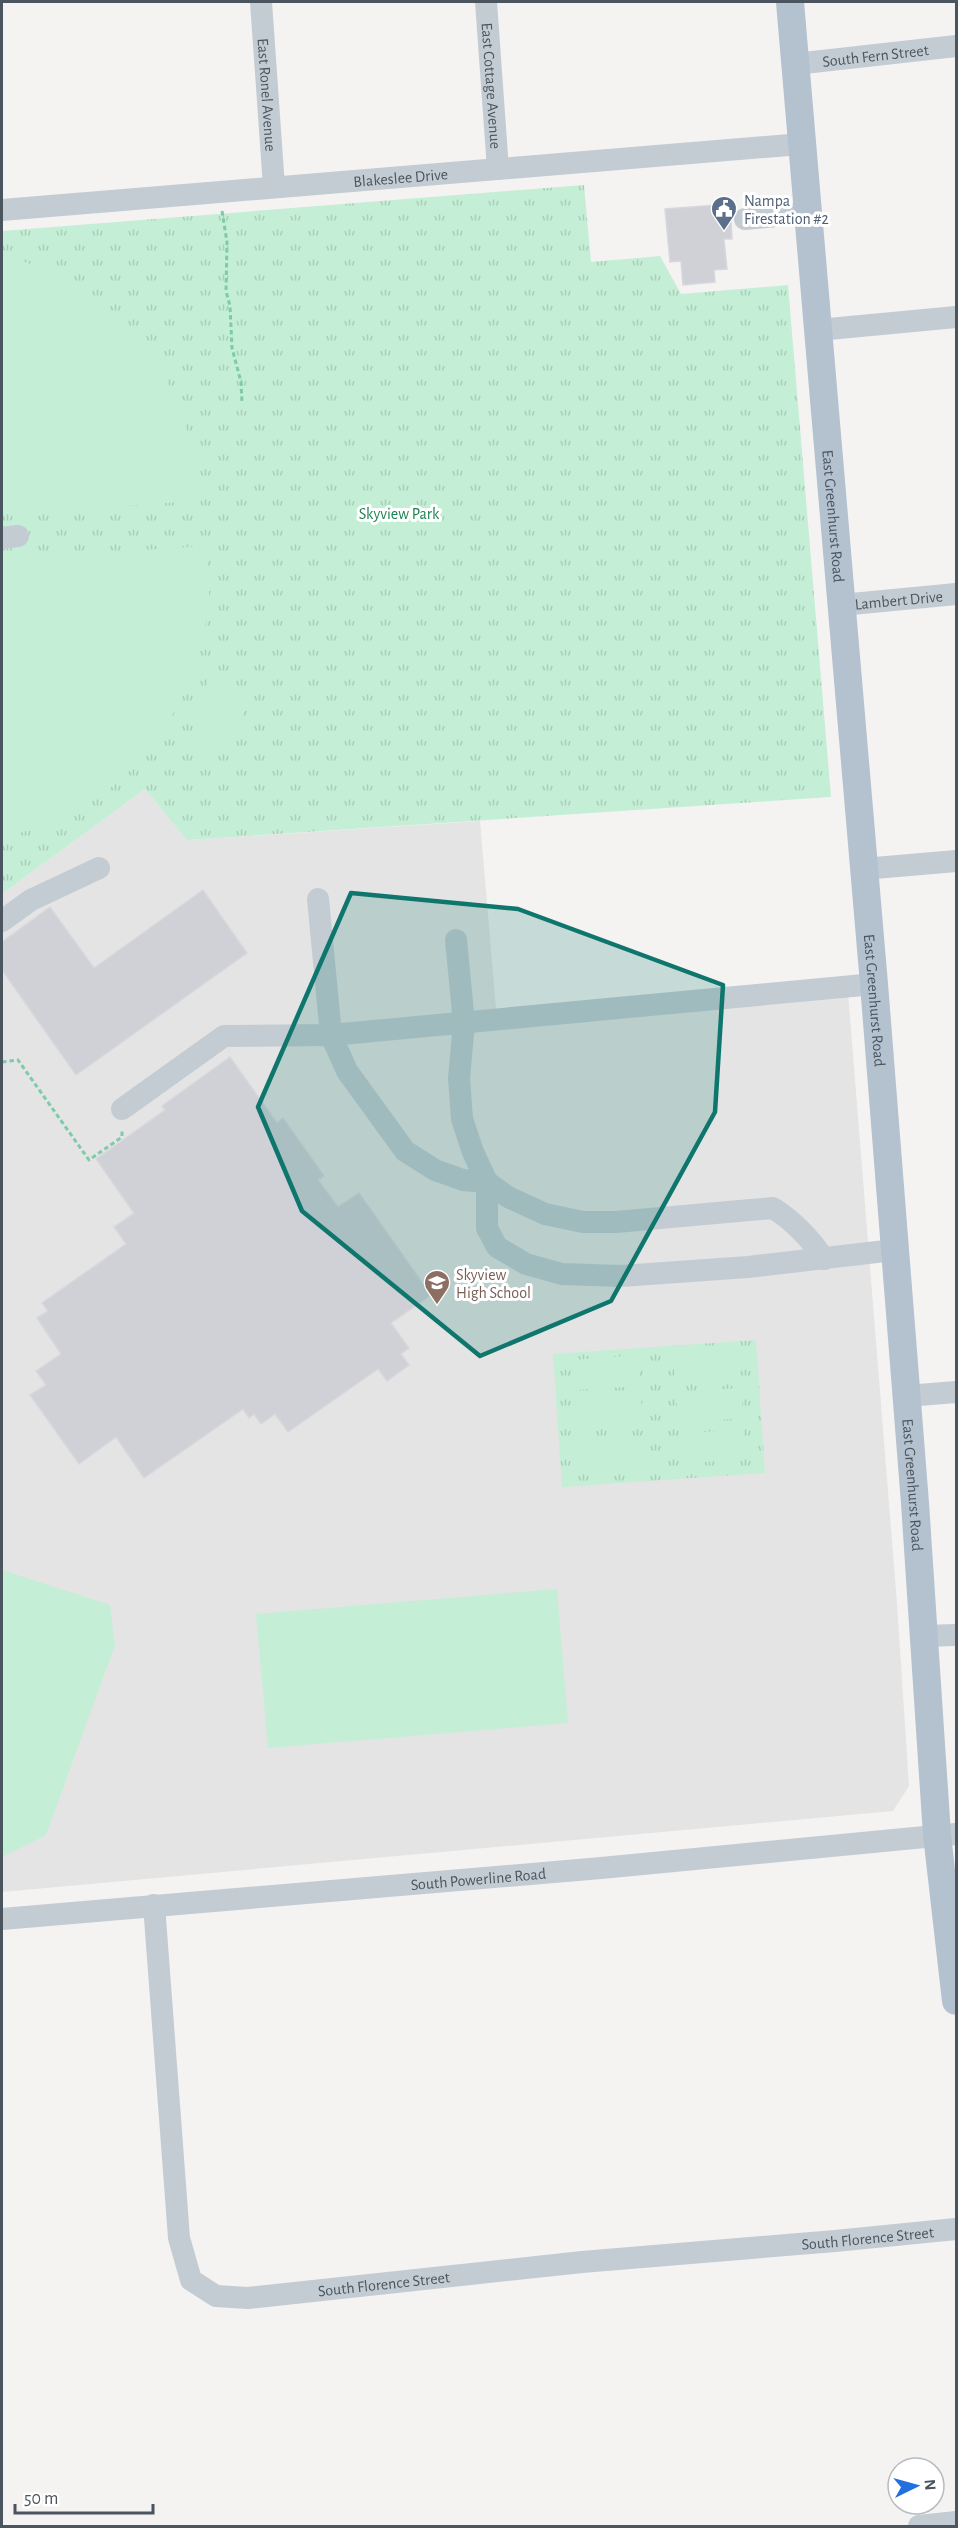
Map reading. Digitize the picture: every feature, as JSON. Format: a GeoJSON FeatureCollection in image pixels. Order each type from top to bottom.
{"type":"FeatureCollection","features":[{"type":"Feature","properties":{"kind":"main road","name":"East Greenhurst Road"},"geometry":{"type":"LineString","coordinates":[[790,2],[873,984],[924,1636],[947,1834],[957,2001]]}},
{"type":"Feature","properties":{"kind":"street","name":"East Ronel Avenue"},"geometry":{"type":"LineString","coordinates":[[261,2],[274,187]]}},
{"type":"Feature","properties":{"kind":"street","name":"East Cottage Avenue"},"geometry":{"type":"LineString","coordinates":[[486,2],[498,169]]}},
{"type":"Feature","properties":{"kind":"street","name":"South Fern Street"},"geometry":{"type":"LineString","coordinates":[[795,64],[957,46]]}},
{"type":"Feature","properties":{"kind":"street","name":"Blakeslee Drive"},"geometry":{"type":"LineString","coordinates":[[2,210],[801,144]]}},
{"type":"Feature","properties":{"kind":"street"},"geometry":{"type":"LineString","coordinates":[[745,219],[807,213]]}},
{"type":"Feature","properties":{"kind":"street"},"geometry":{"type":"LineString","coordinates":[[818,330],[957,317]]}},
{"type":"Feature","properties":{"kind":"street","name":"Lambert Drive"},"geometry":{"type":"LineString","coordinates":[[841,605],[957,594]]}},
{"type":"Feature","properties":{"kind":"street"},"geometry":{"type":"LineString","coordinates":[[862,870],[957,861]]}},
{"type":"Feature","properties":{"kind":"street"},"geometry":{"type":"LineString","coordinates":[[2,921],[31,900],[99,868]]}},
{"type":"Feature","properties":{"kind":"street"},"geometry":{"type":"LineString","coordinates":[[318,899],[331,1035],[347,1071],[405,1151],[435,1170],[463,1180],[487,1182],[508,1197],[545,1214],[583,1222],[616,1222],[773,1208],[790,1219],[810,1238],[824,1259]]}},
{"type":"Feature","properties":{"kind":"street"},"geometry":{"type":"LineString","coordinates":[[456,940],[464,1023],[459,1078],[462,1119],[472,1152],[487,1182],[487,1228],[497,1247],[526,1263],[562,1274],[621,1276],[748,1267],[894,1250]]}},
{"type":"Feature","properties":{"kind":"street"},"geometry":{"type":"LineString","coordinates":[[122,1109],[224,1036],[331,1035],[873,984]]}},
{"type":"Feature","properties":{"kind":"street"},"geometry":{"type":"LineString","coordinates":[[906,1396],[957,1392]]}},
{"type":"Feature","properties":{"kind":"street"},"geometry":{"type":"LineString","coordinates":[[924,1636],[957,1635]]}},
{"type":"Feature","properties":{"kind":"street","name":"South Powerline Road"},"geometry":{"type":"LineString","coordinates":[[2,1919],[601,1868],[947,1834]]}},
{"type":"Feature","properties":{"kind":"street","name":"South Florence Street"},"geometry":{"type":"LineString","coordinates":[[153,1905],[179,2238],[191,2280],[216,2296],[248,2298],[582,2262],[957,2229]]}},
{"type":"Feature","properties":{"kind":"street"},"geometry":{"type":"LineString","coordinates":[[919,2526],[957,2523]]}},
{"type":"Feature","properties":{"kind":"path"},"geometry":{"type":"LineString","coordinates":[[220,191],[227,242],[226,291],[230,306],[232,348],[241,382],[242,403]]}},
{"type":"Feature","properties":{"kind":"path"},"geometry":{"type":"LineString","coordinates":[[2,1062],[18,1060],[89,1160],[122,1137],[122,1109]]}},
{"type":"Feature","properties":{"kind":"highlighted area"},"geometry":{"type":"Polygon","coordinates":[[[351,893],[518,909],[723,985],[715,1112],[611,1301],[480,1356],[302,1211],[258,1107],[351,893]]]}},
{"type":"Feature","properties":{"kind":"shaded area","name":"Skyview High School"},"geometry":{"type":"Polygon","coordinates":[[[145,789],[188,840],[480,821],[496,1009],[847,980],[897,1603],[909,1786],[893,1811],[2,1892],[2,894],[145,789]]]}},
{"type":"Feature","properties":{"kind":"green space","name":"Skyview Park"},"geometry":{"type":"Polygon","coordinates":[[[584,185],[591,262],[660,256],[681,294],[788,285],[831,797],[187,840],[145,789],[2,894],[2,231],[584,185]]]}},
{"type":"Feature","properties":{"kind":"green space"},"geometry":{"type":"Polygon","coordinates":[[[2,257],[33,265],[72,284],[123,323],[140,342],[156,363],[180,409],[194,460],[196,501],[2,514],[2,257]]]}},
{"type":"Feature","properties":{"kind":"green space"},"geometry":{"type":"Polygon","coordinates":[[[205,546],[209,596],[203,638],[190,679],[171,718],[146,752],[117,783],[82,807],[44,825],[2,836],[2,559],[205,546]]]}},
{"type":"Feature","properties":{"kind":"green space"},"geometry":{"type":"Polygon","coordinates":[[[209,677],[250,689],[232,754],[191,743],[209,677]]]}},
{"type":"Feature","properties":{"kind":"green space"},"geometry":{"type":"Polygon","coordinates":[[[756,1340],[765,1473],[562,1487],[553,1354],[756,1340]]]}},
{"type":"Feature","properties":{"kind":"green space"},"geometry":{"type":"Polygon","coordinates":[[[738,1347],[741,1377],[675,1382],[673,1352],[738,1347]]]}},
{"type":"Feature","properties":{"kind":"green space"},"geometry":{"type":"Polygon","coordinates":[[[638,1355],[640,1386],[574,1390],[572,1360],[638,1355]]]}},
{"type":"Feature","properties":{"kind":"green space"},"geometry":{"type":"Polygon","coordinates":[[[741,1388],[743,1418],[678,1423],[676,1392],[741,1388]]]}},
{"type":"Feature","properties":{"kind":"green space"},"geometry":{"type":"Polygon","coordinates":[[[641,1396],[643,1426],[577,1430],[575,1400],[641,1396]]]}},
{"type":"Feature","properties":{"kind":"green space"},"geometry":{"type":"Polygon","coordinates":[[[744,1429],[746,1459],[680,1464],[678,1434],[744,1429]]]}},
{"type":"Feature","properties":{"kind":"green space"},"geometry":{"type":"Polygon","coordinates":[[[643,1436],[646,1466],[580,1471],[578,1440],[643,1436]]]}},
{"type":"Feature","properties":{"kind":"green space"},"geometry":{"type":"Polygon","coordinates":[[[2,1570],[110,1605],[115,1645],[46,1835],[2,1857],[2,1570]]]}},
{"type":"Feature","properties":{"kind":"green space"},"geometry":{"type":"Polygon","coordinates":[[[557,1589],[568,1723],[268,1748],[256,1614],[557,1589]]]}},
{"type":"Feature","properties":{"kind":"building"},"geometry":{"type":"Polygon","coordinates":[[[730,204],[732,239],[724,239],[727,269],[714,270],[715,282],[683,285],[681,261],[670,262],[665,209],[730,204]]]}},
{"type":"Feature","properties":{"kind":"building"},"geometry":{"type":"Polygon","coordinates":[[[203,890],[247,953],[76,1075],[2,970],[2,942],[50,907],[94,968],[203,890]]]}},
{"type":"Feature","properties":{"kind":"building"},"geometry":{"type":"Polygon","coordinates":[[[230,1057],[277,1123],[283,1118],[324,1176],[318,1180],[338,1207],[359,1193],[431,1295],[391,1323],[409,1348],[401,1354],[409,1365],[387,1381],[378,1369],[288,1432],[275,1414],[261,1424],[254,1414],[249,1418],[243,1409],[144,1478],[116,1437],[79,1464],[30,1395],[46,1385],[36,1371],[61,1354],[37,1318],[48,1311],[42,1303],[126,1244],[114,1227],[134,1213],[96,1159],[165,1110],[162,1106],[230,1057]]]}},
{"type":"Feature","properties":{"kind":"place","name":"Nampa Firestation #2"},"geometry":{"type":"Point","coordinates":[724,232]}},
{"type":"Feature","properties":{"kind":"place","name":"Skyview High School"},"geometry":{"type":"Point","coordinates":[437,1306]}}]}
